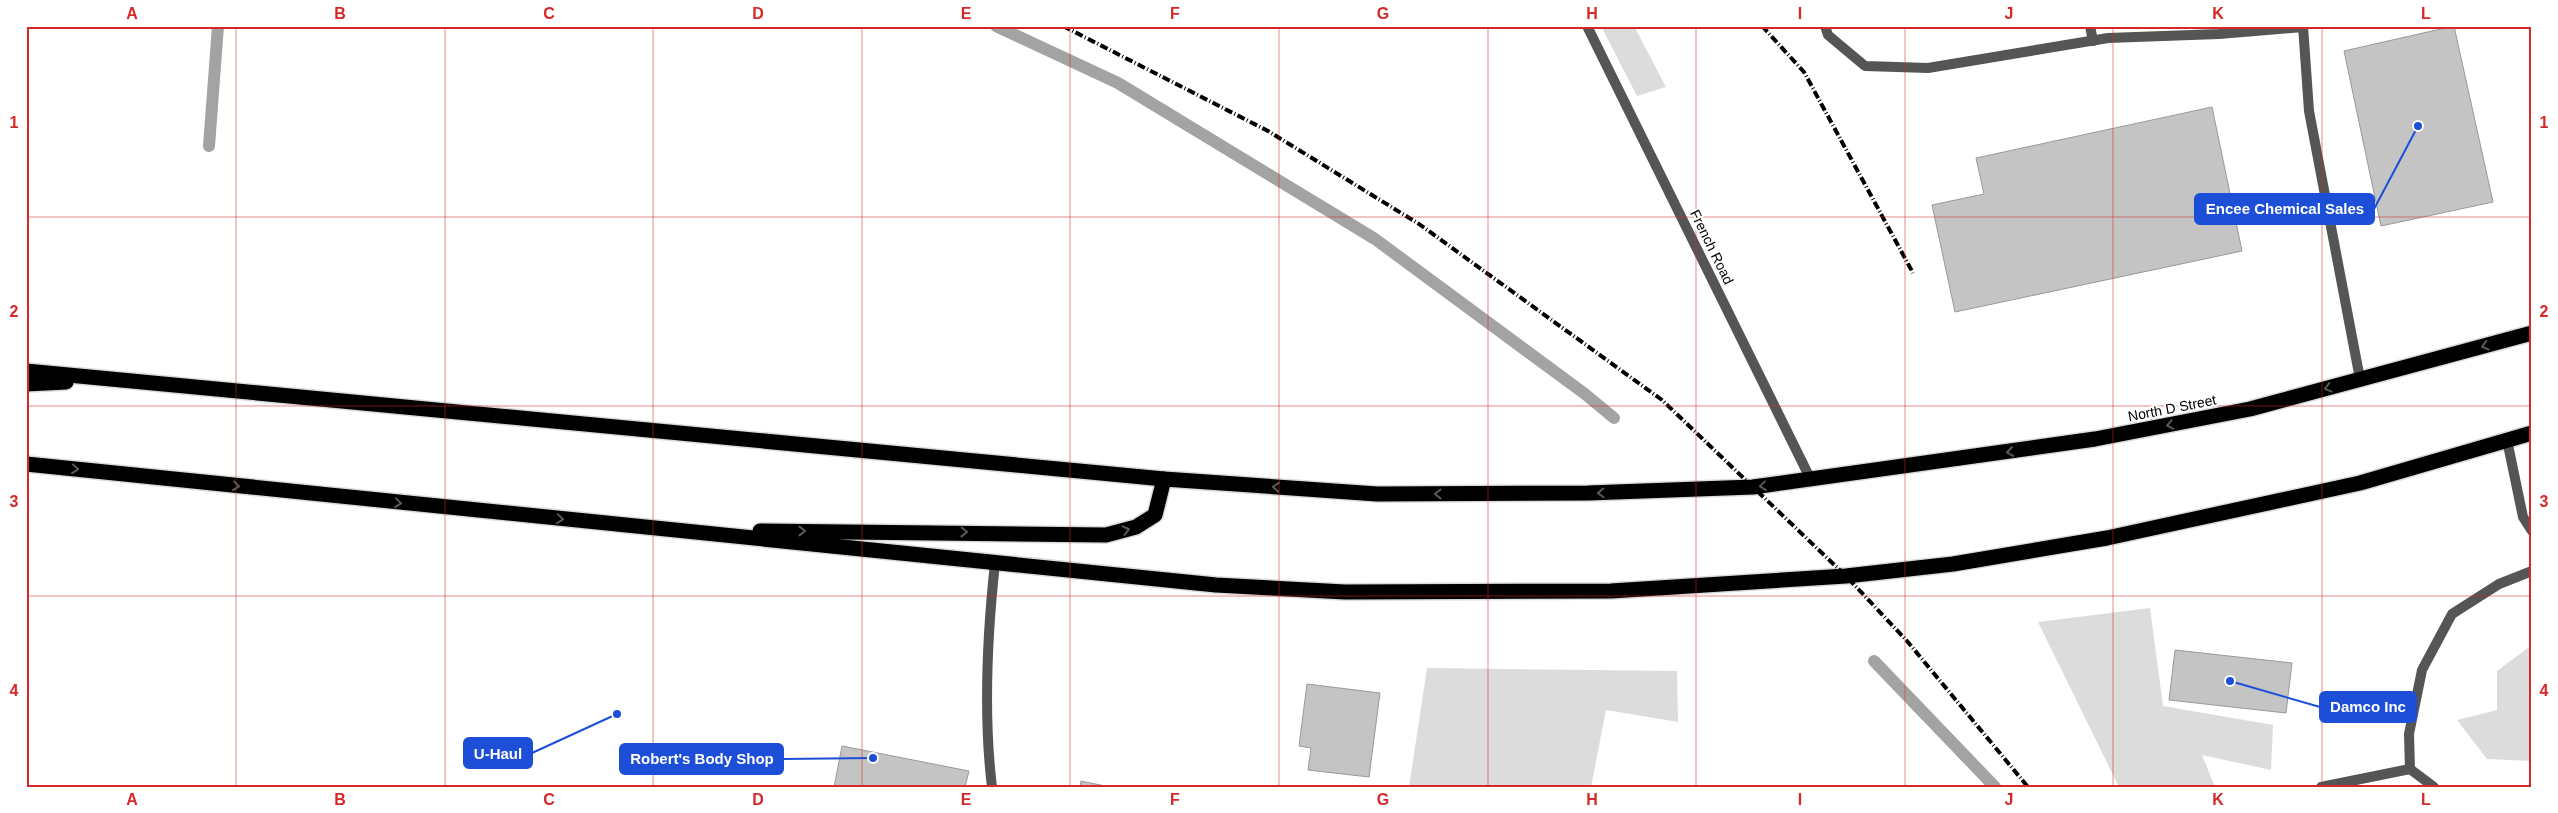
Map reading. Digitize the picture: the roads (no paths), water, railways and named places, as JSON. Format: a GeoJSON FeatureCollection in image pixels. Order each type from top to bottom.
{"type":"FeatureCollection","features":[{"type":"Feature","properties":{"kind":"highway","name":"North D Street"},"geometry":{"type":"LineString","coordinates":[[117,379],[1164,479],[1377,494],[1588,493],[1753,487],[2095,439],[2250,409],[2532,333]]}},
{"type":"Feature","properties":{"kind":"highway"},"geometry":{"type":"LineString","coordinates":[[26,371],[117,379]]}},
{"type":"Feature","properties":{"kind":"highway"},"geometry":{"type":"LineString","coordinates":[[26,384],[117,379]]}},
{"type":"Feature","properties":{"kind":"highway"},"geometry":{"type":"LineString","coordinates":[[26,464],[1216,585],[1345,592],[1611,591],[1846,576],[1953,564],[2108,538],[2360,483],[2532,433]]}},
{"type":"Feature","properties":{"kind":"highway"},"geometry":{"type":"LineString","coordinates":[[666,530],[1106,535],[1136,528],[1155,515],[1164,479]]}},
{"type":"Feature","properties":{"kind":"street","name":"French Road"},"geometry":{"type":"LineString","coordinates":[[1587,26],[1811,480]]}},
{"type":"Feature","properties":{"kind":"street"},"geometry":{"type":"LineString","coordinates":[[1825,26],[1828,35],[1865,66],[1928,68],[2093,41],[2303,27],[2309,112],[2360,379]]}},
{"type":"Feature","properties":{"kind":"street"},"geometry":{"type":"LineString","coordinates":[[2090,26],[2093,41]]}},
{"type":"Feature","properties":{"kind":"street"},"geometry":{"type":"LineString","coordinates":[[2507,440],[2523,517],[2532,532]]}},
{"type":"Feature","properties":{"kind":"street"},"geometry":{"type":"LineString","coordinates":[[992,787],[987,745],[989,616],[995,563]]}},
{"type":"Feature","properties":{"kind":"street"},"geometry":{"type":"LineString","coordinates":[[2410,769],[2409,734],[2422,670],[2452,614],[2499,584],[2532,571]]}},
{"type":"Feature","properties":{"kind":"street"},"geometry":{"type":"LineString","coordinates":[[2321,787],[2410,769],[2434,787]]}},
{"type":"Feature","properties":{"kind":"waterway"},"geometry":{"type":"LineString","coordinates":[[209,146],[218,26]]}},
{"type":"Feature","properties":{"kind":"waterway"},"geometry":{"type":"LineString","coordinates":[[996,26],[1118,83],[1375,239],[1585,394],[1614,418]]}},
{"type":"Feature","properties":{"kind":"waterway"},"geometry":{"type":"LineString","coordinates":[[1874,661],[1995,787]]}},
{"type":"Feature","properties":{"kind":"railway"},"geometry":{"type":"LineString","coordinates":[[1063,26],[1268,131],[1419,224],[1662,400],[1846,576],[1907,641],[2028,787]]}},
{"type":"Feature","properties":{"kind":"railway"},"geometry":{"type":"LineString","coordinates":[[1762,26],[1804,72],[1913,273]]}},
{"type":"Feature","properties":{"kind":"place","name":"Encee Chemical Sales"},"geometry":{"type":"Point","coordinates":[2418,126]}},
{"type":"Feature","properties":{"kind":"place","name":"Damco Inc"},"geometry":{"type":"Point","coordinates":[2230,681]}},
{"type":"Feature","properties":{"kind":"place","name":"U-Haul"},"geometry":{"type":"Point","coordinates":[617,714]}},
{"type":"Feature","properties":{"kind":"place","name":"Robert's Body Shop"},"geometry":{"type":"Point","coordinates":[873,758]}}]}
